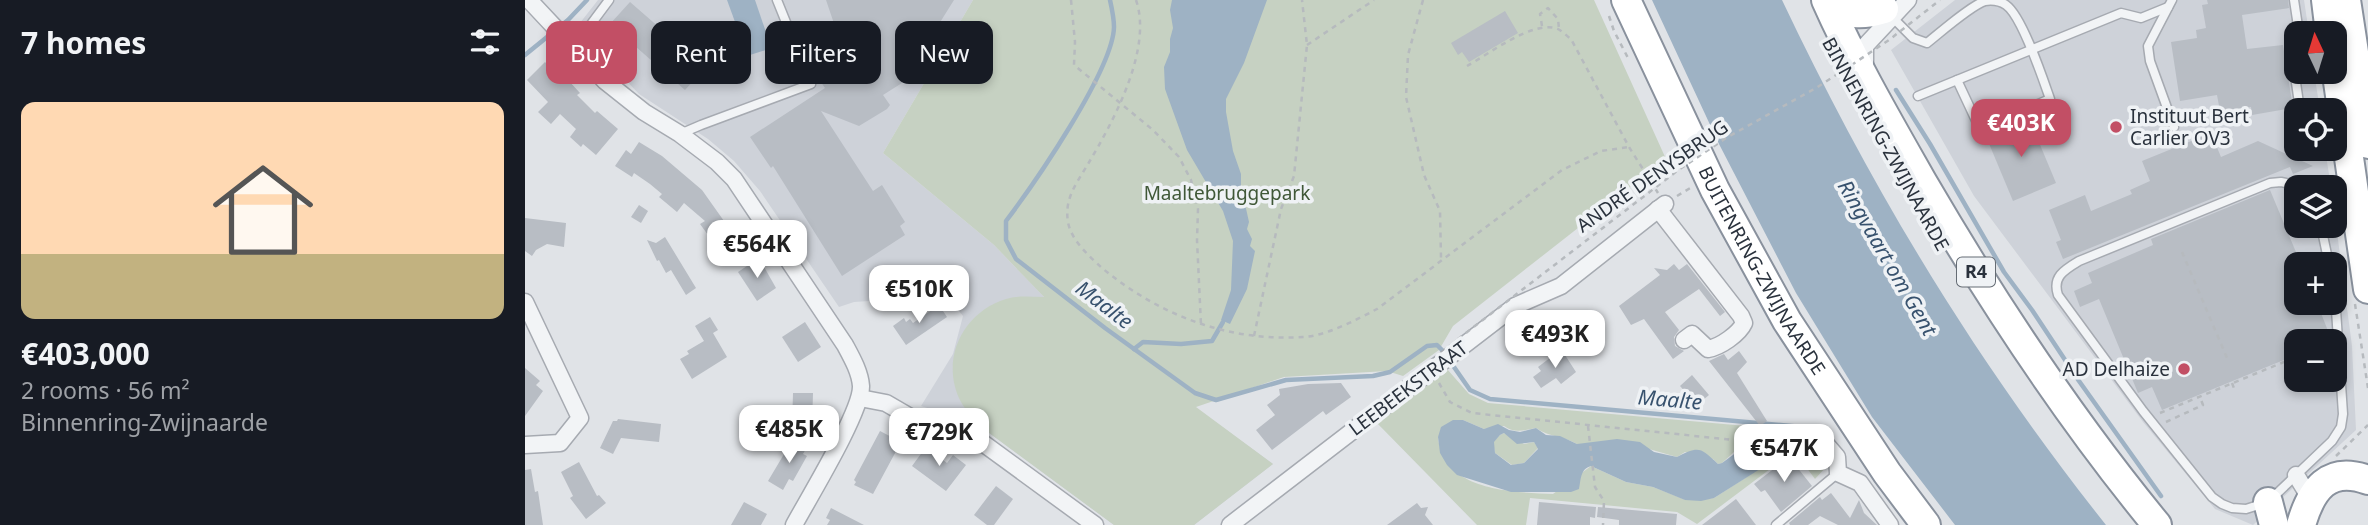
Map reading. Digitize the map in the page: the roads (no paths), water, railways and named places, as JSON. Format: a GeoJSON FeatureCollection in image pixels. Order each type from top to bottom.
{"type":"FeatureCollection","features":[{"type":"Feature","properties":{"kind":"highway","name":"BUITENRING-ZWIJNAARDE"},"geometry":{"type":"LineString","coordinates":[[1626,0],[1715,190],[1787,321],[1887,472],[1926,525]]}},
{"type":"Feature","properties":{"kind":"highway","name":"BINNENRING-ZWIJNAARDE"},"geometry":{"type":"LineString","coordinates":[[1808,0],[1880,141],[2004,346],[2050,412],[2137,525]]}},
{"type":"Feature","properties":{"kind":"highway"},"geometry":{"type":"LineString","coordinates":[[1828,0],[1857,15],[1895,9]]}},
{"type":"Feature","properties":{"kind":"highway","name":"R4"},"geometry":{"type":"LineString","coordinates":[[1828,0],[1866,81],[1940,211],[2013,330],[2086,435],[2157,525]]}},
{"type":"Feature","properties":{"kind":"highway"},"geometry":{"type":"LineString","coordinates":[[2326,0],[2329,21]]}},
{"type":"Feature","properties":{"kind":"highway"},"geometry":{"type":"LineString","coordinates":[[2346,0],[2368,144]]}},
{"type":"Feature","properties":{"kind":"highway"},"geometry":{"type":"LineString","coordinates":[[2347,155],[2368,289]]}},
{"type":"Feature","properties":{"kind":"highway"},"geometry":{"type":"LineString","coordinates":[[2301,525],[2303,486],[2319,486],[2329,479],[2343,475],[2368,480]]}},
{"type":"Feature","properties":{"kind":"street"},"geometry":{"type":"LineString","coordinates":[[529,0],[549,21]]}},
{"type":"Feature","properties":{"kind":"street"},"geometry":{"type":"LineString","coordinates":[[1866,81],[1865,46],[1895,9]]}},
{"type":"Feature","properties":{"kind":"street"},"geometry":{"type":"LineString","coordinates":[[610,84],[644,112],[680,134],[726,170],[753,203],[845,345],[856,367],[861,385],[860,398],[794,525]]}},
{"type":"Feature","properties":{"kind":"street","name":"LEEBEEKSTRAAT"},"geometry":{"type":"LineString","coordinates":[[1230,525],[1515,306],[1561,286],[1661,207],[1744,323],[1742,329],[1715,348],[1708,349],[1692,334],[1684,341]]}},
{"type":"Feature","properties":{"kind":"street"},"geometry":{"type":"LineString","coordinates":[[525,302],[579,418],[560,443],[525,445]]}},
{"type":"Feature","properties":{"kind":"street"},"geometry":{"type":"LineString","coordinates":[[860,398],[886,403],[917,421],[960,431],[976,438],[1095,525]]}},
{"type":"Feature","properties":{"kind":"street"},"geometry":{"type":"LineString","coordinates":[[1825,443],[1837,457],[1838,473],[1860,483],[1890,525]]}},
{"type":"Feature","properties":{"kind":"lane"},"geometry":{"type":"LineString","coordinates":[[589,21],[608,0]]}},
{"type":"Feature","properties":{"kind":"lane"},"geometry":{"type":"LineString","coordinates":[[680,134],[811,84],[777,0]]}},
{"type":"Feature","properties":{"kind":"lane"},"geometry":{"type":"LineString","coordinates":[[1895,9],[1913,38],[1927,43],[1977,5],[1995,0],[2005,3],[2012,10],[2032,49],[2050,99],[1980,129],[1957,80]]}},
{"type":"Feature","properties":{"kind":"lane"},"geometry":{"type":"LineString","coordinates":[[2294,0],[2297,21]]}},
{"type":"Feature","properties":{"kind":"lane"},"geometry":{"type":"LineString","coordinates":[[1918,96],[2121,13],[2141,18],[2170,4]]}},
{"type":"Feature","properties":{"kind":"lane"},"geometry":{"type":"LineString","coordinates":[[2170,4],[2148,46],[2150,61],[2174,127]]}},
{"type":"Feature","properties":{"kind":"lane"},"geometry":{"type":"LineString","coordinates":[[2347,182],[2353,181]]}},
{"type":"Feature","properties":{"kind":"lane"},"geometry":{"type":"LineString","coordinates":[[2284,183],[2270,183],[2078,261],[2057,278],[2055,287],[2058,295],[2143,411],[2212,497],[2222,505],[2271,514],[2303,486],[2341,427],[2343,414],[2337,315]]}},
{"type":"Feature","properties":{"kind":"lane"},"geometry":{"type":"LineString","coordinates":[[1776,525],[1838,473]]}},
{"type":"Feature","properties":{"kind":"water"},"geometry":{"type":"Polygon","coordinates":[[[727,0],[755,0],[765,29],[765,50],[751,55],[751,21],[735,21],[727,0]]]}},
{"type":"Feature","properties":{"kind":"water"},"geometry":{"type":"Polygon","coordinates":[[[1172,0],[1267,0],[1244,63],[1226,99],[1233,151],[1241,174],[1249,222],[1247,229],[1252,239],[1250,246],[1255,251],[1247,289],[1230,324],[1221,320],[1231,290],[1233,241],[1223,211],[1187,150],[1165,89],[1164,67],[1170,52],[1173,28],[1170,10],[1172,0]]]}},
{"type":"Feature","properties":{"kind":"water","name":"Ringvaart om Gent"},"geometry":{"type":"Polygon","coordinates":[[[1652,0],[1782,0],[1852,139],[1929,272],[2013,400],[2106,525],[1955,525],[1872,417],[1796,293],[1719,144],[1652,0]]]}},
{"type":"Feature","properties":{"kind":"water"},"geometry":{"type":"Polygon","coordinates":[[[1453,420],[1463,420],[1484,429],[1498,424],[1520,432],[1536,428],[1546,435],[1560,436],[1577,444],[1617,439],[1640,442],[1654,452],[1677,457],[1699,450],[1718,464],[1741,449],[1754,450],[1763,454],[1768,464],[1714,498],[1701,501],[1685,500],[1653,487],[1626,482],[1591,466],[1583,472],[1579,489],[1571,492],[1511,492],[1457,475],[1440,453],[1438,437],[1441,427],[1453,420]],[[1504,433],[1494,442],[1495,453],[1511,465],[1524,463],[1538,449],[1534,442],[1517,444],[1504,433]]]}},
{"type":"Feature","properties":{"kind":"waterway"},"geometry":{"type":"LineString","coordinates":[[525,55],[568,20],[587,0]]}},
{"type":"Feature","properties":{"kind":"waterway","name":"Maalte"},"geometry":{"type":"LineString","coordinates":[[1110,0],[1114,27],[1101,70],[1070,126],[1006,221],[1006,240],[1016,259],[1195,393],[1216,400],[1286,380],[1373,376],[1390,372],[1427,346],[1437,345],[1443,351]]}},
{"type":"Feature","properties":{"kind":"waterway"},"geometry":{"type":"LineString","coordinates":[[1896,90],[2004,272],[2161,496]]}},
{"type":"Feature","properties":{"kind":"waterway"},"geometry":{"type":"LineString","coordinates":[[1134,349],[1143,342],[1181,344],[1212,341],[1223,322]]}},
{"type":"Feature","properties":{"kind":"waterway","name":"Maalte"},"geometry":{"type":"LineString","coordinates":[[1454,367],[1470,390],[1490,399],[1813,428]]}},
{"type":"Feature","properties":{"kind":"place","name":"Instituut Bert Carlier OV3"},"geometry":{"type":"Point","coordinates":[2116,127]}},
{"type":"Feature","properties":{"kind":"place","name":"AD Delhaize"},"geometry":{"type":"Point","coordinates":[2184,369]}},
{"type":"Feature","properties":{"kind":"park label","name":"Maaltebruggepark"},"geometry":{"type":"Point","coordinates":[1227,193]}}]}
